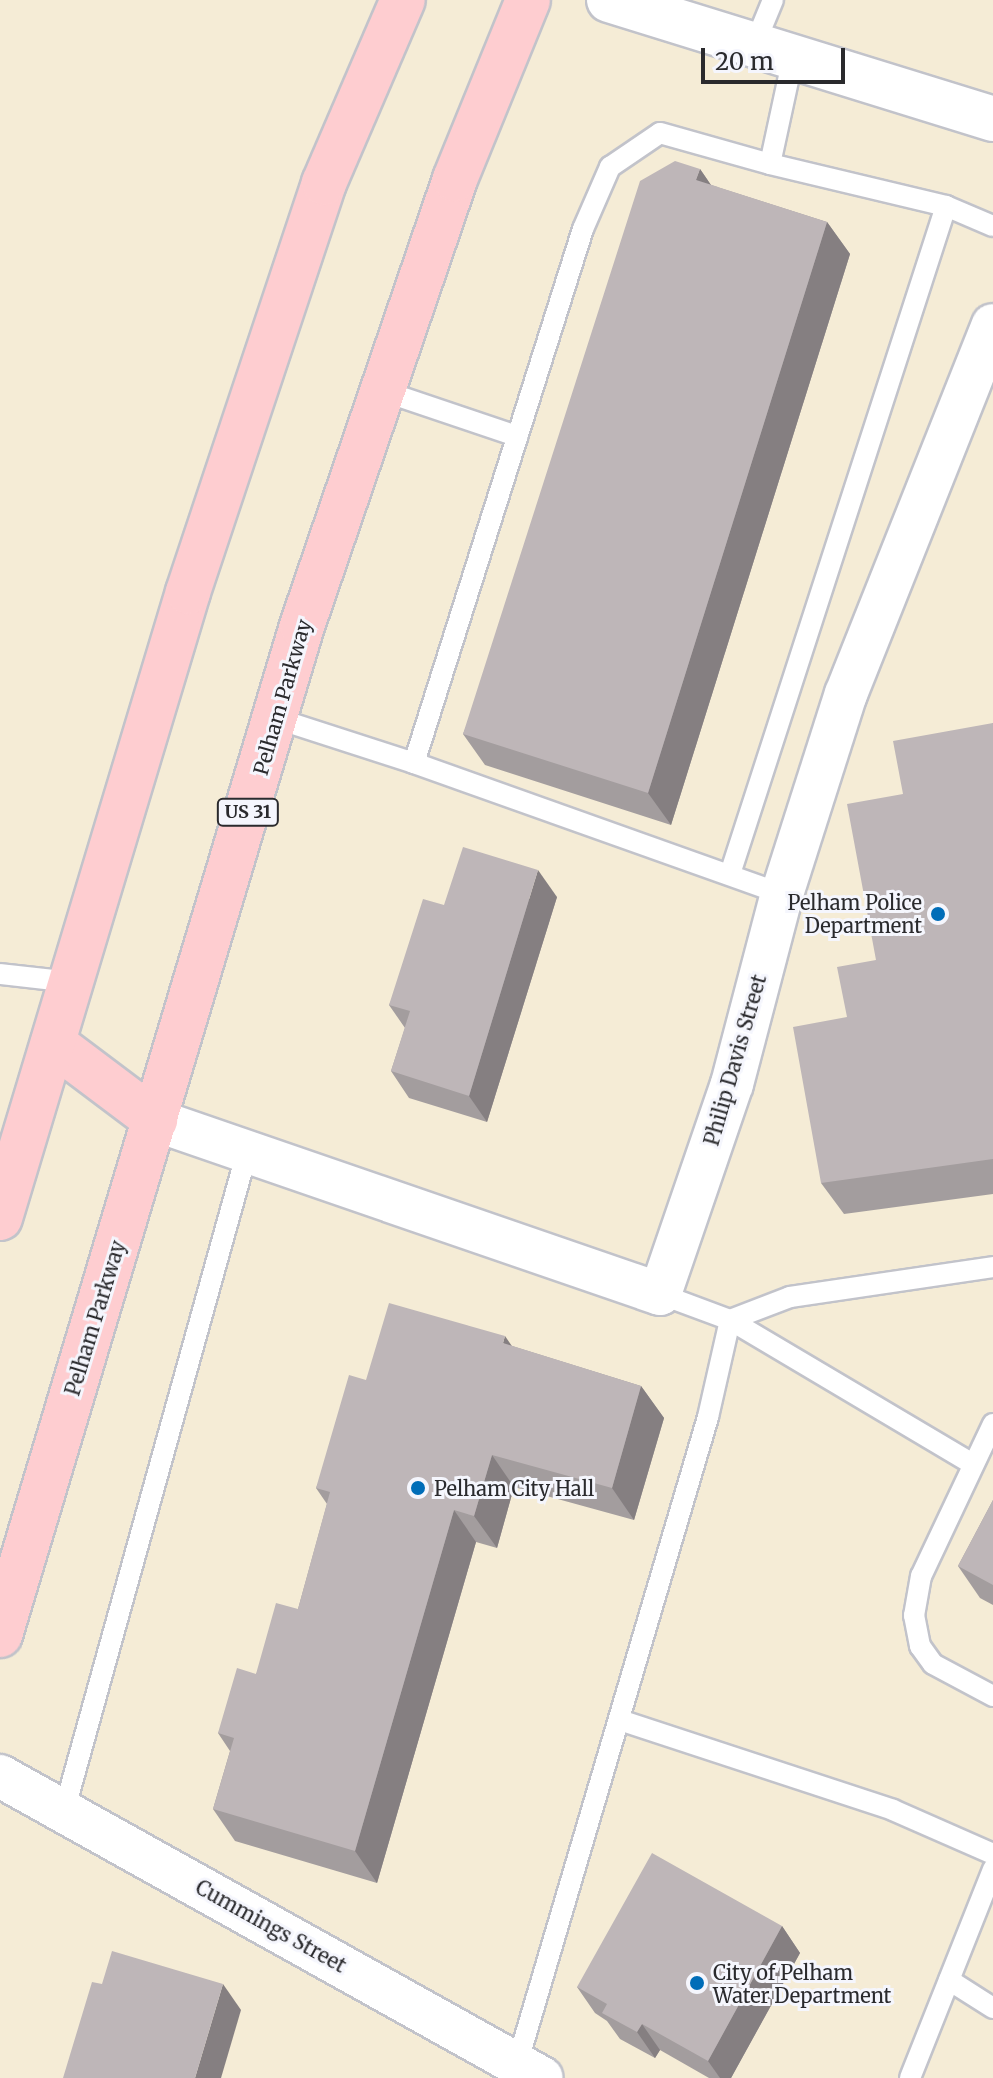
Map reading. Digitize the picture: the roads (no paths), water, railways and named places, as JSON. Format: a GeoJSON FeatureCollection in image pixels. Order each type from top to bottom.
{"type":"FeatureCollection","features":[{"type":"Feature","properties":{"kind":"main road"},"geometry":{"type":"LineString","coordinates":[[0,1218],[188,592],[324,183],[403,0]]}},
{"type":"Feature","properties":{"kind":"main road","name":"Pelham Parkway"},"geometry":{"type":"LineString","coordinates":[[0,1635],[275,718],[380,390],[455,179],[528,0]]}},
{"type":"Feature","properties":{"kind":"main road"},"geometry":{"type":"LineString","coordinates":[[53,1043],[155,1120]]}},
{"type":"Feature","properties":{"kind":"street"},"geometry":{"type":"LineString","coordinates":[[609,0],[993,119]]}},
{"type":"Feature","properties":{"kind":"street","name":"Philip Davis Street"},"geometry":{"type":"LineString","coordinates":[[660,1294],[732,1084],[782,894],[846,694],[983,385],[993,325]]}},
{"type":"Feature","properties":{"kind":"street"},"geometry":{"type":"LineString","coordinates":[[155,1120],[660,1294]]}},
{"type":"Feature","properties":{"kind":"street","name":"Cummings Street"},"geometry":{"type":"LineString","coordinates":[[0,1776],[529,2071]]}},
{"type":"Feature","properties":{"kind":"lane"},"geometry":{"type":"LineString","coordinates":[[770,164],[773,0]]}},
{"type":"Feature","properties":{"kind":"lane"},"geometry":{"type":"LineString","coordinates":[[414,763],[583,229],[610,167],[660,133],[770,164],[946,206],[993,226]]}},
{"type":"Feature","properties":{"kind":"lane"},"geometry":{"type":"LineString","coordinates":[[730,874],[946,206]]}},
{"type":"Feature","properties":{"kind":"lane"},"geometry":{"type":"LineString","coordinates":[[380,390],[517,436]]}},
{"type":"Feature","properties":{"kind":"lane"},"geometry":{"type":"LineString","coordinates":[[275,718],[414,763],[782,894]]}},
{"type":"Feature","properties":{"kind":"lane"},"geometry":{"type":"LineString","coordinates":[[0,974],[71,982]]}},
{"type":"Feature","properties":{"kind":"lane"},"geometry":{"type":"LineString","coordinates":[[64,1811],[247,1152]]}},
{"type":"Feature","properties":{"kind":"lane"},"geometry":{"type":"LineString","coordinates":[[730,1320],[790,1297],[993,1267]]}},
{"type":"Feature","properties":{"kind":"lane"},"geometry":{"type":"LineString","coordinates":[[660,1294],[730,1320],[973,1464]]}},
{"type":"Feature","properties":{"kind":"lane"},"geometry":{"type":"LineString","coordinates":[[529,2071],[620,1720],[730,1320]]}},
{"type":"Feature","properties":{"kind":"lane"},"geometry":{"type":"LineString","coordinates":[[993,1424],[921,1576],[914,1615],[920,1646],[933,1664],[993,1696]]}},
{"type":"Feature","properties":{"kind":"lane"},"geometry":{"type":"LineString","coordinates":[[620,1720],[893,1810],[993,1854]]}},
{"type":"Feature","properties":{"kind":"lane"},"geometry":{"type":"LineString","coordinates":[[910,2078],[993,1869]]}},
{"type":"Feature","properties":{"kind":"lane"},"geometry":{"type":"LineString","coordinates":[[949,1980],[993,2008]]}},
{"type":"Feature","properties":{"kind":"place","name":"Pelham Police Department"},"geometry":{"type":"Point","coordinates":[938,914]}},
{"type":"Feature","properties":{"kind":"place","name":"Pelham City Hall"},"geometry":{"type":"Point","coordinates":[418,1488]}},
{"type":"Feature","properties":{"kind":"place","name":"City of Pelham Water Department"},"geometry":{"type":"Point","coordinates":[697,1983]}}]}
